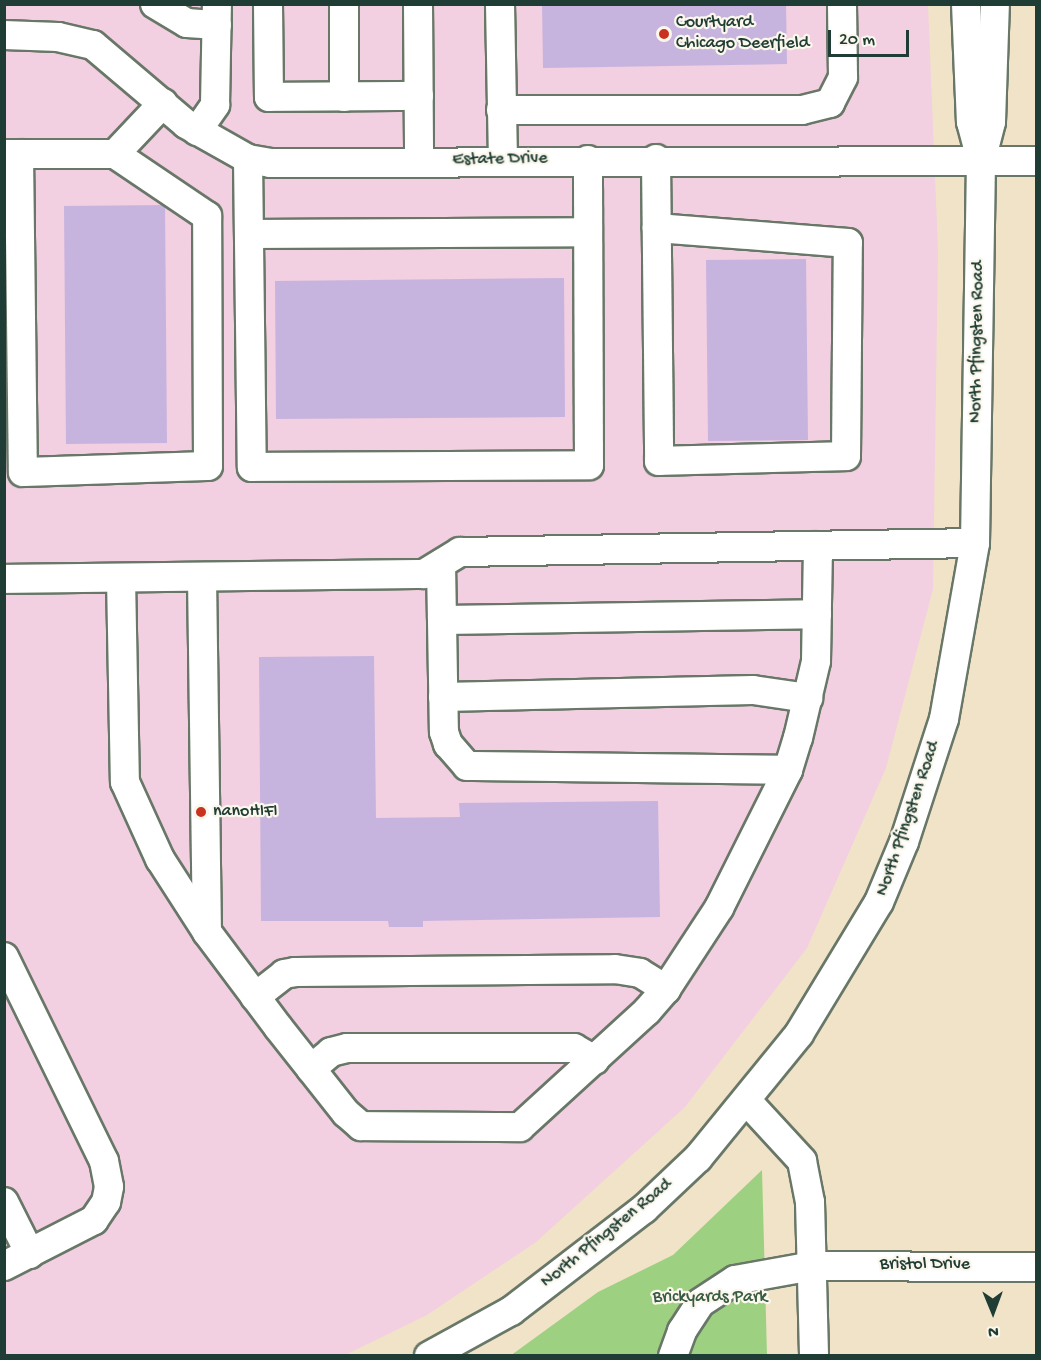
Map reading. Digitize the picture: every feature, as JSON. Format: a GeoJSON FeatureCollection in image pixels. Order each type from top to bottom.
{"type":"FeatureCollection","features":[{"type":"Feature","properties":{"kind":"street"},"geometry":{"type":"LineString","coordinates":[[154,4],[187,23],[217,15],[214,105],[197,131]]}},
{"type":"Feature","properties":{"kind":"street"},"geometry":{"type":"LineString","coordinates":[[268,4],[269,98],[419,96]]}},
{"type":"Feature","properties":{"kind":"street"},"geometry":{"type":"LineString","coordinates":[[344,4],[344,97]]}},
{"type":"Feature","properties":{"kind":"street"},"geometry":{"type":"LineString","coordinates":[[418,4],[419,161]]}},
{"type":"Feature","properties":{"kind":"street"},"geometry":{"type":"LineString","coordinates":[[500,4],[503,160]]}},
{"type":"Feature","properties":{"kind":"street"},"geometry":{"type":"LineString","coordinates":[[501,110],[802,110],[830,103],[843,77],[842,4]]}},
{"type":"Feature","properties":{"kind":"street","name":"North Pfingsten Road"},"geometry":{"type":"LineString","coordinates":[[966,4],[971,122],[981,161]]}},
{"type":"Feature","properties":{"kind":"street","name":"North Pfingsten Road"},"geometry":{"type":"LineString","coordinates":[[429,1356],[512,1311],[644,1209],[698,1158],[800,1034],[848,958],[879,902],[904,842],[944,719],[975,543],[981,161],[991,122],[995,4]]}},
{"type":"Feature","properties":{"kind":"street","name":"Estate Drive"},"geometry":{"type":"LineString","coordinates":[[4,35],[58,37],[93,45],[197,131],[248,159],[270,164],[656,159],[1036,161]]}},
{"type":"Feature","properties":{"kind":"street"},"geometry":{"type":"LineString","coordinates":[[115,154],[163,103]]}},
{"type":"Feature","properties":{"kind":"street"},"geometry":{"type":"LineString","coordinates":[[12,154],[115,154],[207,216],[208,466],[23,472],[12,154]]}},
{"type":"Feature","properties":{"kind":"street"},"geometry":{"type":"LineString","coordinates":[[248,159],[252,467],[589,465],[588,160]]}},
{"type":"Feature","properties":{"kind":"street"},"geometry":{"type":"LineString","coordinates":[[656,159],[659,461],[846,456],[848,243],[657,228]]}},
{"type":"Feature","properties":{"kind":"street"},"geometry":{"type":"LineString","coordinates":[[249,234],[588,232]]}},
{"type":"Feature","properties":{"kind":"street"},"geometry":{"type":"LineString","coordinates":[[4,579],[424,574],[460,552],[975,543]]}},
{"type":"Feature","properties":{"kind":"street"},"geometry":{"type":"LineString","coordinates":[[121,578],[125,782],[160,859],[207,932],[311,1069],[361,1126],[520,1127],[595,1060],[666,989],[719,908],[788,770],[808,698],[816,661],[818,546]]}},
{"type":"Feature","properties":{"kind":"street"},"geometry":{"type":"LineString","coordinates":[[441,564],[443,697],[448,744],[467,766],[788,770]]}},
{"type":"Feature","properties":{"kind":"street"},"geometry":{"type":"LineString","coordinates":[[202,577],[207,932]]}},
{"type":"Feature","properties":{"kind":"street"},"geometry":{"type":"LineString","coordinates":[[442,620],[817,614]]}},
{"type":"Feature","properties":{"kind":"street"},"geometry":{"type":"LineString","coordinates":[[443,697],[753,690],[808,698]]}},
{"type":"Feature","properties":{"kind":"street"},"geometry":{"type":"LineString","coordinates":[[4,957],[108,1173],[106,1202],[94,1220],[4,1266]]}},
{"type":"Feature","properties":{"kind":"street"},"geometry":{"type":"LineString","coordinates":[[255,997],[284,974],[295,972],[615,969],[640,973],[666,989]]}},
{"type":"Feature","properties":{"kind":"street"},"geometry":{"type":"LineString","coordinates":[[311,1069],[331,1052],[347,1048],[574,1048],[595,1060]]}},
{"type":"Feature","properties":{"kind":"street"},"geometry":{"type":"LineString","coordinates":[[746,1100],[802,1161],[810,1202],[814,1356]]}},
{"type":"Feature","properties":{"kind":"street"},"geometry":{"type":"LineString","coordinates":[[4,1203],[30,1254]]}},
{"type":"Feature","properties":{"kind":"street","name":"Bristol Drive"},"geometry":{"type":"LineString","coordinates":[[673,1356],[682,1331],[700,1303],[735,1280],[813,1266],[1036,1267]]}},
{"type":"Feature","properties":{"kind":"shaded area"},"geometry":{"type":"Polygon","coordinates":[[[5,5],[928,5],[938,250],[933,589],[886,768],[807,948],[685,1107],[536,1242],[427,1315],[345,1355],[5,1356],[5,5]]]}},
{"type":"Feature","properties":{"kind":"green space","name":"Brickyards Park"},"geometry":{"type":"Polygon","coordinates":[[[762,1170],[767,1355],[510,1356],[598,1292],[673,1255],[762,1170]]]}},
{"type":"Feature","properties":{"kind":"building","name":"Courtyard Chicago Deerfield"},"geometry":{"type":"Polygon","coordinates":[[[542,4],[786,4],[787,64],[543,68],[542,4]]]}},
{"type":"Feature","properties":{"kind":"building"},"geometry":{"type":"Polygon","coordinates":[[[165,205],[167,443],[66,444],[64,206],[165,205]]]}},
{"type":"Feature","properties":{"kind":"building"},"geometry":{"type":"Polygon","coordinates":[[[806,259],[808,440],[708,441],[706,260],[806,259]]]}},
{"type":"Feature","properties":{"kind":"building"},"geometry":{"type":"Polygon","coordinates":[[[564,278],[565,417],[276,419],[275,281],[564,278]]]}},
{"type":"Feature","properties":{"kind":"building"},"geometry":{"type":"Polygon","coordinates":[[[374,656],[376,818],[460,817],[459,803],[658,801],[660,917],[423,921],[423,927],[389,927],[388,921],[261,921],[259,657],[374,656]]]}},
{"type":"Feature","properties":{"kind":"place","name":"Courtyard Chicago Deerfield"},"geometry":{"type":"Point","coordinates":[664,34]}},
{"type":"Feature","properties":{"kind":"place","name":"nanoHIFI"},"geometry":{"type":"Point","coordinates":[201,812]}}]}
